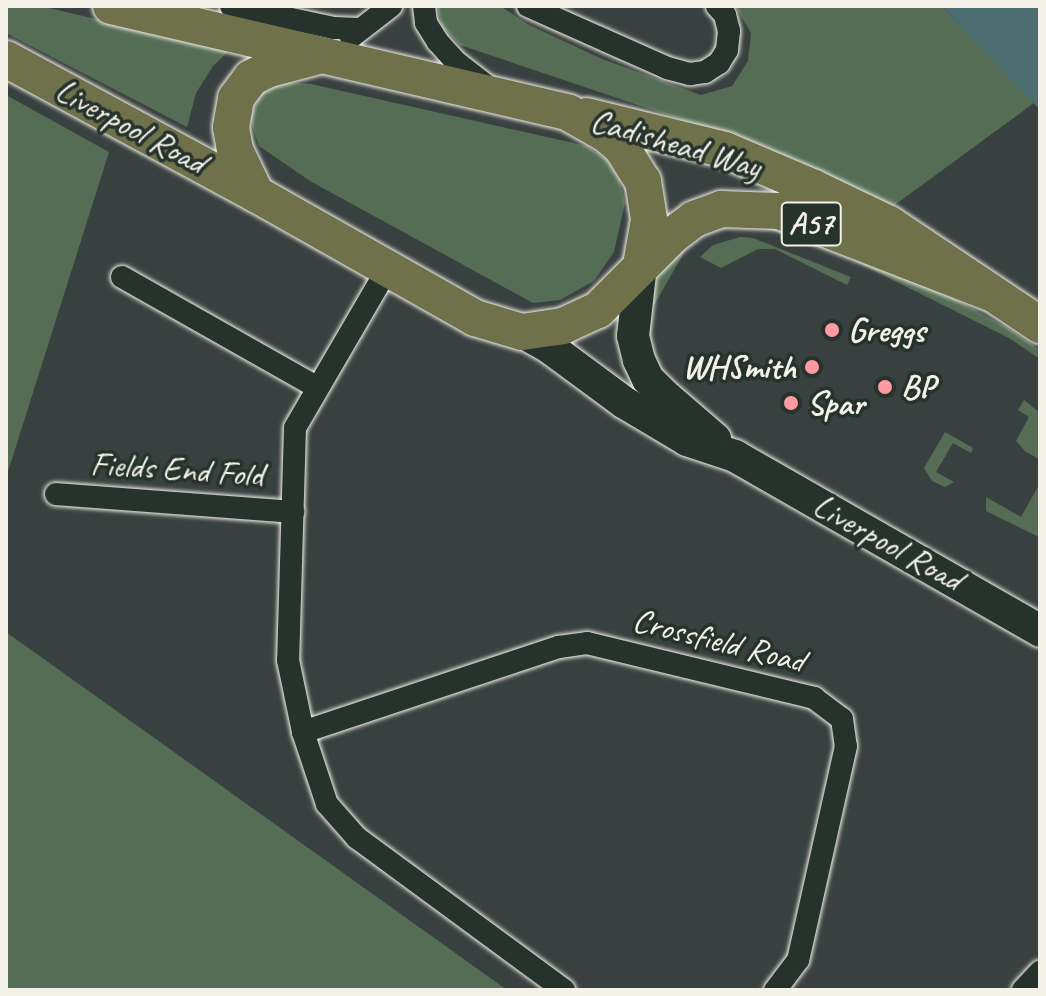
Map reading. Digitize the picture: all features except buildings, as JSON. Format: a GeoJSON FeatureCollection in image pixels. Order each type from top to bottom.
{"type":"FeatureCollection","features":[{"type":"Feature","properties":{"kind":"highway","name":"A57"},"geometry":{"type":"LineString","coordinates":[[111,6],[317,57],[569,113],[606,134],[622,148],[643,181],[649,220],[641,265],[598,310],[563,326],[522,332],[475,318],[256,194],[235,150],[231,127],[236,98],[251,78],[269,69],[317,57]]}},
{"type":"Feature","properties":{"kind":"highway","name":"Liverpool Road"},"geometry":{"type":"LineString","coordinates":[[6,59],[256,194]]}},
{"type":"Feature","properties":{"kind":"highway","name":"Cadishead Way"},"geometry":{"type":"LineString","coordinates":[[569,113],[654,130],[725,150],[768,167],[889,224],[1040,325]]}},
{"type":"Feature","properties":{"kind":"highway","name":"Cadishead Way"},"geometry":{"type":"LineString","coordinates":[[641,265],[694,219],[721,209],[754,208],[779,211],[990,293]]}},
{"type":"Feature","properties":{"kind":"main road","name":"Liverpool Road"},"geometry":{"type":"LineString","coordinates":[[641,265],[633,336],[648,379],[735,456]]}},
{"type":"Feature","properties":{"kind":"main road","name":"Liverpool Road"},"geometry":{"type":"LineString","coordinates":[[522,332],[549,347],[625,403],[687,440],[735,456],[1040,631]]}},
{"type":"Feature","properties":{"kind":"street"},"geometry":{"type":"LineString","coordinates":[[231,6],[334,28],[360,29]]}},
{"type":"Feature","properties":{"kind":"street"},"geometry":{"type":"LineString","coordinates":[[317,57],[391,6]]}},
{"type":"Feature","properties":{"kind":"street"},"geometry":{"type":"LineString","coordinates":[[424,6],[426,23],[438,42],[456,62],[502,97]]}},
{"type":"Feature","properties":{"kind":"street"},"geometry":{"type":"LineString","coordinates":[[528,6],[667,68],[690,74],[705,72],[719,63],[727,50],[729,31],[725,15],[717,6]]}},
{"type":"Feature","properties":{"kind":"street"},"geometry":{"type":"LineString","coordinates":[[388,268],[295,428],[288,660],[303,732],[327,804],[357,838],[564,990]]}},
{"type":"Feature","properties":{"kind":"street"},"geometry":{"type":"LineString","coordinates":[[122,277],[318,388]]}},
{"type":"Feature","properties":{"kind":"street","name":"Fields End Fold"},"geometry":{"type":"LineString","coordinates":[[56,494],[293,512]]}},
{"type":"Feature","properties":{"kind":"street","name":"Crossfield Road"},"geometry":{"type":"LineString","coordinates":[[303,732],[559,647],[587,643],[814,698],[842,719],[846,746],[798,960],[775,990]]}},
{"type":"Feature","properties":{"kind":"street"},"geometry":{"type":"LineString","coordinates":[[1023,990],[1040,972]]}},
{"type":"Feature","properties":{"kind":"green space"},"geometry":{"type":"Polygon","coordinates":[[[6,6],[40,6],[230,50],[213,66],[196,93],[187,127],[6,33],[6,6]]]}},
{"type":"Feature","properties":{"kind":"green space"},"geometry":{"type":"Polygon","coordinates":[[[437,6],[500,6],[529,25],[602,59],[701,95],[732,86],[748,61],[751,33],[735,6],[942,6],[1034,103],[888,210],[706,128],[460,45],[442,27],[437,6]]]}},
{"type":"Feature","properties":{"kind":"green space"},"geometry":{"type":"Polygon","coordinates":[[[278,82],[311,84],[587,146],[607,160],[619,179],[625,203],[614,252],[594,281],[560,300],[533,303],[310,181],[259,146],[250,119],[260,93],[278,82]]]}},
{"type":"Feature","properties":{"kind":"green space"},"geometry":{"type":"Polygon","coordinates":[[[6,95],[109,152],[6,478],[6,95]]]}},
{"type":"Feature","properties":{"kind":"green space"},"geometry":{"type":"Polygon","coordinates":[[[739,211],[931,286],[1006,327],[1040,350],[1040,359],[1009,338],[851,259],[798,238],[737,221],[714,225],[690,242],[653,307],[651,335],[641,340],[643,307],[678,240],[739,211]]]}},
{"type":"Feature","properties":{"kind":"green space"},"geometry":{"type":"Polygon","coordinates":[[[740,237],[753,238],[851,277],[847,285],[775,249],[758,249],[721,268],[700,257],[713,245],[740,237]]]}},
{"type":"Feature","properties":{"kind":"green space"},"geometry":{"type":"Polygon","coordinates":[[[1024,400],[1040,413],[1040,460],[1016,441],[1029,417],[1018,410],[1024,400]]]}},
{"type":"Feature","properties":{"kind":"green space"},"geometry":{"type":"Polygon","coordinates":[[[945,432],[973,448],[971,453],[953,443],[936,472],[954,482],[945,487],[932,481],[924,468],[945,432]]]}},
{"type":"Feature","properties":{"kind":"green space"},"geometry":{"type":"Polygon","coordinates":[[[1040,483],[1039,537],[986,511],[986,497],[1021,517],[1040,483]]]}},
{"type":"Feature","properties":{"kind":"green space"},"geometry":{"type":"Polygon","coordinates":[[[6,632],[507,990],[6,990],[6,632]]]}},
{"type":"Feature","properties":{"kind":"water"},"geometry":{"type":"Polygon","coordinates":[[[942,6],[1040,6],[1040,110],[942,6]]]}},
{"type":"Feature","properties":{"kind":"place","name":"Greggs"},"geometry":{"type":"Point","coordinates":[832,330]}},
{"type":"Feature","properties":{"kind":"place","name":"WHSmith"},"geometry":{"type":"Point","coordinates":[812,367]}},
{"type":"Feature","properties":{"kind":"place","name":"BP"},"geometry":{"type":"Point","coordinates":[885,387]}},
{"type":"Feature","properties":{"kind":"place","name":"Spar"},"geometry":{"type":"Point","coordinates":[791,403]}}]}
